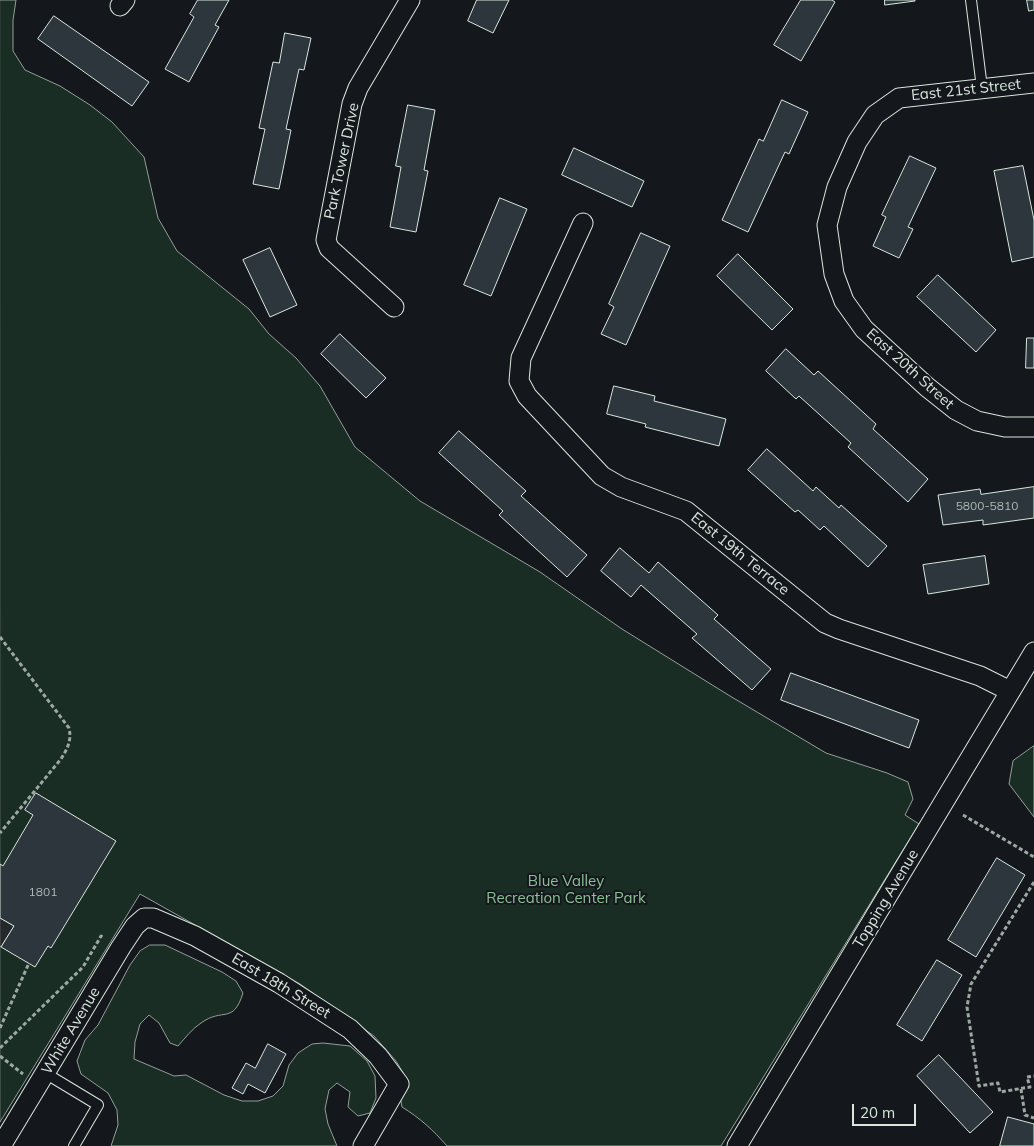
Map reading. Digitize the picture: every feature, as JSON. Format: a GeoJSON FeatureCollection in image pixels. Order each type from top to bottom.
{"type":"FeatureCollection","features":[{"type":"Feature","properties":{"kind":"street","name":"Park Tower Drive"},"geometry":{"type":"LineString","coordinates":[[394,307],[329,248],[326,240],[352,104],[358,88],[410,0]]}},
{"type":"Feature","properties":{"kind":"street","name":"East 21st Street"},"geometry":{"type":"LineString","coordinates":[[857,142],[876,115],[899,98],[1034,83]]}},
{"type":"Feature","properties":{"kind":"street","name":"East 20th Street"},"geometry":{"type":"LineString","coordinates":[[857,142],[837,186],[827,225],[834,274],[844,301],[864,329],[927,387],[956,410],[977,421],[1005,427],[1034,427]]}},
{"type":"Feature","properties":{"kind":"street","name":"East 19th Terrace"},"geometry":{"type":"LineString","coordinates":[[583,223],[521,358],[519,381],[534,403],[602,476],[621,487],[686,511],[825,623],[980,676],[1010,691]]}},
{"type":"Feature","properties":{"kind":"street","name":"Topping Avenue"},"geometry":{"type":"LineString","coordinates":[[737,1146],[1034,652]]}},
{"type":"Feature","properties":{"kind":"street","name":"White Avenue"},"geometry":{"type":"LineString","coordinates":[[1,1146],[121,948],[135,926],[144,918]]}},
{"type":"Feature","properties":{"kind":"street","name":"East 18th Street"},"geometry":{"type":"LineString","coordinates":[[144,918],[153,918],[195,936],[279,983],[350,1028],[378,1056],[399,1084],[363,1146]]}},
{"type":"Feature","properties":{"kind":"lane"},"geometry":{"type":"LineString","coordinates":[[972,0],[982,88]]}},
{"type":"Feature","properties":{"kind":"lane"},"geometry":{"type":"LineString","coordinates":[[42,1079],[98,1105],[74,1146]]}},
{"type":"Feature","properties":{"kind":"path"},"geometry":{"type":"LineString","coordinates":[[0,637],[70,728],[71,736],[68,747],[61,759],[0,833]]}},
{"type":"Feature","properties":{"kind":"path"},"geometry":{"type":"LineString","coordinates":[[963,815],[1034,857]]}},
{"type":"Feature","properties":{"kind":"path"},"geometry":{"type":"LineString","coordinates":[[1034,882],[972,984],[967,1007],[979,1086],[998,1083],[1000,1092],[1030,1088],[1027,1077],[1034,1076]]}},
{"type":"Feature","properties":{"kind":"path"},"geometry":{"type":"LineString","coordinates":[[0,1048],[83,967],[101,936],[121,948]]}},
{"type":"Feature","properties":{"kind":"path"},"geometry":{"type":"LineString","coordinates":[[0,1028],[28,963]]}},
{"type":"Feature","properties":{"kind":"path"},"geometry":{"type":"LineString","coordinates":[[0,1056],[7,1063],[42,1079]]}},
{"type":"Feature","properties":{"kind":"path"},"geometry":{"type":"LineString","coordinates":[[1021,1089],[1025,1115],[1034,1118]]}},
{"type":"Feature","properties":{"kind":"green space","name":"Blue Valley Recreation Center Park"},"geometry":{"type":"Polygon","coordinates":[[[0,0],[16,0],[13,20],[13,51],[25,70],[60,86],[90,105],[112,122],[144,157],[158,218],[177,251],[249,309],[269,334],[296,358],[320,386],[355,447],[420,501],[540,572],[622,629],[730,696],[826,753],[908,782],[913,799],[905,815],[919,824],[721,1146],[447,1146],[415,1115],[402,1107],[400,1096],[408,1081],[396,1061],[374,1036],[300,984],[140,894],[0,1122],[0,0]]]}},
{"type":"Feature","properties":{"kind":"green space"},"geometry":{"type":"Polygon","coordinates":[[[1034,746],[1034,817],[1009,784],[1013,761],[1034,746]]]}},
{"type":"Feature","properties":{"kind":"green space"},"geometry":{"type":"Polygon","coordinates":[[[150,945],[165,945],[222,972],[236,981],[243,993],[235,1009],[227,1014],[209,1018],[201,1023],[178,1046],[170,1043],[159,1023],[149,1015],[140,1024],[135,1042],[134,1059],[174,1076],[186,1075],[224,1095],[242,1101],[258,1101],[273,1096],[283,1086],[289,1065],[298,1053],[312,1044],[323,1043],[350,1046],[367,1061],[375,1076],[376,1098],[370,1113],[358,1116],[348,1107],[350,1092],[337,1083],[329,1090],[325,1109],[328,1124],[337,1146],[111,1146],[118,1125],[117,1110],[108,1093],[81,1074],[77,1061],[85,1040],[98,1025],[130,965],[140,951],[150,945]]]}},
{"type":"Feature","properties":{"kind":"shaded area"},"geometry":{"type":"Polygon","coordinates":[[[0,918],[14,926],[1,947],[0,946],[0,918]]]}},
{"type":"Feature","properties":{"kind":"building"},"geometry":{"type":"Polygon","coordinates":[[[198,0],[229,0],[215,25],[219,27],[189,82],[165,69],[194,17],[190,14],[198,0]]]}},
{"type":"Feature","properties":{"kind":"building"},"geometry":{"type":"Polygon","coordinates":[[[477,0],[509,0],[493,33],[468,21],[477,0]]]}},
{"type":"Feature","properties":{"kind":"building"},"geometry":{"type":"Polygon","coordinates":[[[801,0],[832,0],[835,2],[801,61],[774,45],[801,0]]]}},
{"type":"Feature","properties":{"kind":"building"},"geometry":{"type":"Polygon","coordinates":[[[885,0],[915,0],[915,1],[885,5],[885,0]]]}},
{"type":"Feature","properties":{"kind":"building"},"geometry":{"type":"Polygon","coordinates":[[[1027,0],[1034,0],[1034,10],[1029,11],[1027,0]]]}},
{"type":"Feature","properties":{"kind":"building"},"geometry":{"type":"Polygon","coordinates":[[[54,16],[149,82],[132,106],[38,39],[54,16]]]}},
{"type":"Feature","properties":{"kind":"building"},"geometry":{"type":"Polygon","coordinates":[[[285,33],[311,38],[304,70],[299,69],[286,129],[291,130],[279,189],[253,184],[265,129],[259,128],[273,62],[279,63],[285,33]]]}},
{"type":"Feature","properties":{"kind":"building"},"geometry":{"type":"Polygon","coordinates":[[[782,100],[808,112],[789,154],[785,152],[748,232],[722,220],[759,139],[763,141],[782,100]]]}},
{"type":"Feature","properties":{"kind":"building"},"geometry":{"type":"Polygon","coordinates":[[[408,105],[435,110],[424,170],[428,171],[416,232],[390,227],[401,167],[396,166],[408,105]]]}},
{"type":"Feature","properties":{"kind":"building"},"geometry":{"type":"Polygon","coordinates":[[[574,148],[644,181],[632,207],[562,175],[574,148]]]}},
{"type":"Feature","properties":{"kind":"building"},"geometry":{"type":"Polygon","coordinates":[[[910,156],[936,168],[908,227],[913,229],[899,258],[873,246],[886,217],[882,215],[910,156]]]}},
{"type":"Feature","properties":{"kind":"building"},"geometry":{"type":"Polygon","coordinates":[[[1023,166],[1034,220],[1034,257],[1012,262],[994,171],[1023,166]]]}},
{"type":"Feature","properties":{"kind":"building"},"geometry":{"type":"Polygon","coordinates":[[[500,198],[527,209],[491,296],[464,285],[500,198]]]}},
{"type":"Feature","properties":{"kind":"building"},"geometry":{"type":"Polygon","coordinates":[[[641,233],[670,246],[626,345],[601,334],[614,307],[609,304],[641,233]]]}},
{"type":"Feature","properties":{"kind":"building"},"geometry":{"type":"Polygon","coordinates":[[[270,248],[297,305],[270,317],[243,260],[270,248]]]}},
{"type":"Feature","properties":{"kind":"building"},"geometry":{"type":"Polygon","coordinates":[[[738,254],[793,309],[772,330],[717,276],[738,254]]]}},
{"type":"Feature","properties":{"kind":"building"},"geometry":{"type":"Polygon","coordinates":[[[938,275],[996,330],[976,352],[917,297],[938,275]]]}},
{"type":"Feature","properties":{"kind":"building"},"geometry":{"type":"Polygon","coordinates":[[[340,334],[386,378],[366,398],[321,354],[340,334]]]}},
{"type":"Feature","properties":{"kind":"building"},"geometry":{"type":"Polygon","coordinates":[[[1027,338],[1034,338],[1034,368],[1026,368],[1027,338]]]}},
{"type":"Feature","properties":{"kind":"building"},"geometry":{"type":"Polygon","coordinates":[[[786,349],[814,375],[818,371],[876,424],[873,429],[928,479],[908,502],[848,447],[851,443],[799,396],[796,399],[766,371],[786,349]]]}},
{"type":"Feature","properties":{"kind":"building"},"geometry":{"type":"Polygon","coordinates":[[[614,386],[655,396],[654,401],[726,419],[719,446],[645,427],[646,424],[607,414],[614,386]]]}},
{"type":"Feature","properties":{"kind":"building"},"geometry":{"type":"Polygon","coordinates":[[[459,431],[526,491],[521,496],[587,555],[567,577],[499,515],[503,511],[439,453],[459,431]]]}},
{"type":"Feature","properties":{"kind":"building"},"geometry":{"type":"Polygon","coordinates":[[[767,449],[813,491],[816,487],[839,508],[841,505],[887,546],[868,567],[824,526],[820,530],[798,510],[795,512],[748,470],[767,449]]]}},
{"type":"Feature","properties":{"kind":"building"},"geometry":{"type":"Polygon","coordinates":[[[1034,487],[1034,518],[983,525],[983,520],[943,525],[938,495],[980,489],[981,494],[1034,487]]]}},
{"type":"Feature","properties":{"kind":"building"},"geometry":{"type":"Polygon","coordinates":[[[620,548],[649,573],[658,562],[718,615],[714,619],[771,669],[752,690],[692,638],[697,634],[641,585],[631,597],[601,571],[620,548]]]}},
{"type":"Feature","properties":{"kind":"building"},"geometry":{"type":"Polygon","coordinates":[[[985,556],[989,584],[928,594],[923,565],[985,556]]]}},
{"type":"Feature","properties":{"kind":"building"},"geometry":{"type":"Polygon","coordinates":[[[791,673],[919,720],[909,748],[781,700],[791,673]]]}},
{"type":"Feature","properties":{"kind":"building"},"geometry":{"type":"Polygon","coordinates":[[[36,793],[116,841],[51,948],[48,946],[35,967],[1,947],[14,926],[0,918],[0,864],[3,866],[33,815],[25,810],[36,793]]]}},
{"type":"Feature","properties":{"kind":"building"},"geometry":{"type":"Polygon","coordinates":[[[997,858],[1025,875],[976,957],[948,940],[997,858]]]}},
{"type":"Feature","properties":{"kind":"building"},"geometry":{"type":"Polygon","coordinates":[[[937,960],[962,975],[922,1041],[897,1025],[937,960]]]}},
{"type":"Feature","properties":{"kind":"building"},"geometry":{"type":"Polygon","coordinates":[[[268,1044],[286,1054],[265,1093],[248,1084],[243,1094],[232,1088],[246,1063],[255,1068],[268,1044]]]}},
{"type":"Feature","properties":{"kind":"building"},"geometry":{"type":"Polygon","coordinates":[[[939,1055],[993,1112],[970,1133],[917,1076],[939,1055]]]}},
{"type":"Feature","properties":{"kind":"building"},"geometry":{"type":"Polygon","coordinates":[[[1008,1117],[1034,1124],[1034,1146],[1000,1146],[1008,1117]]]}}]}
